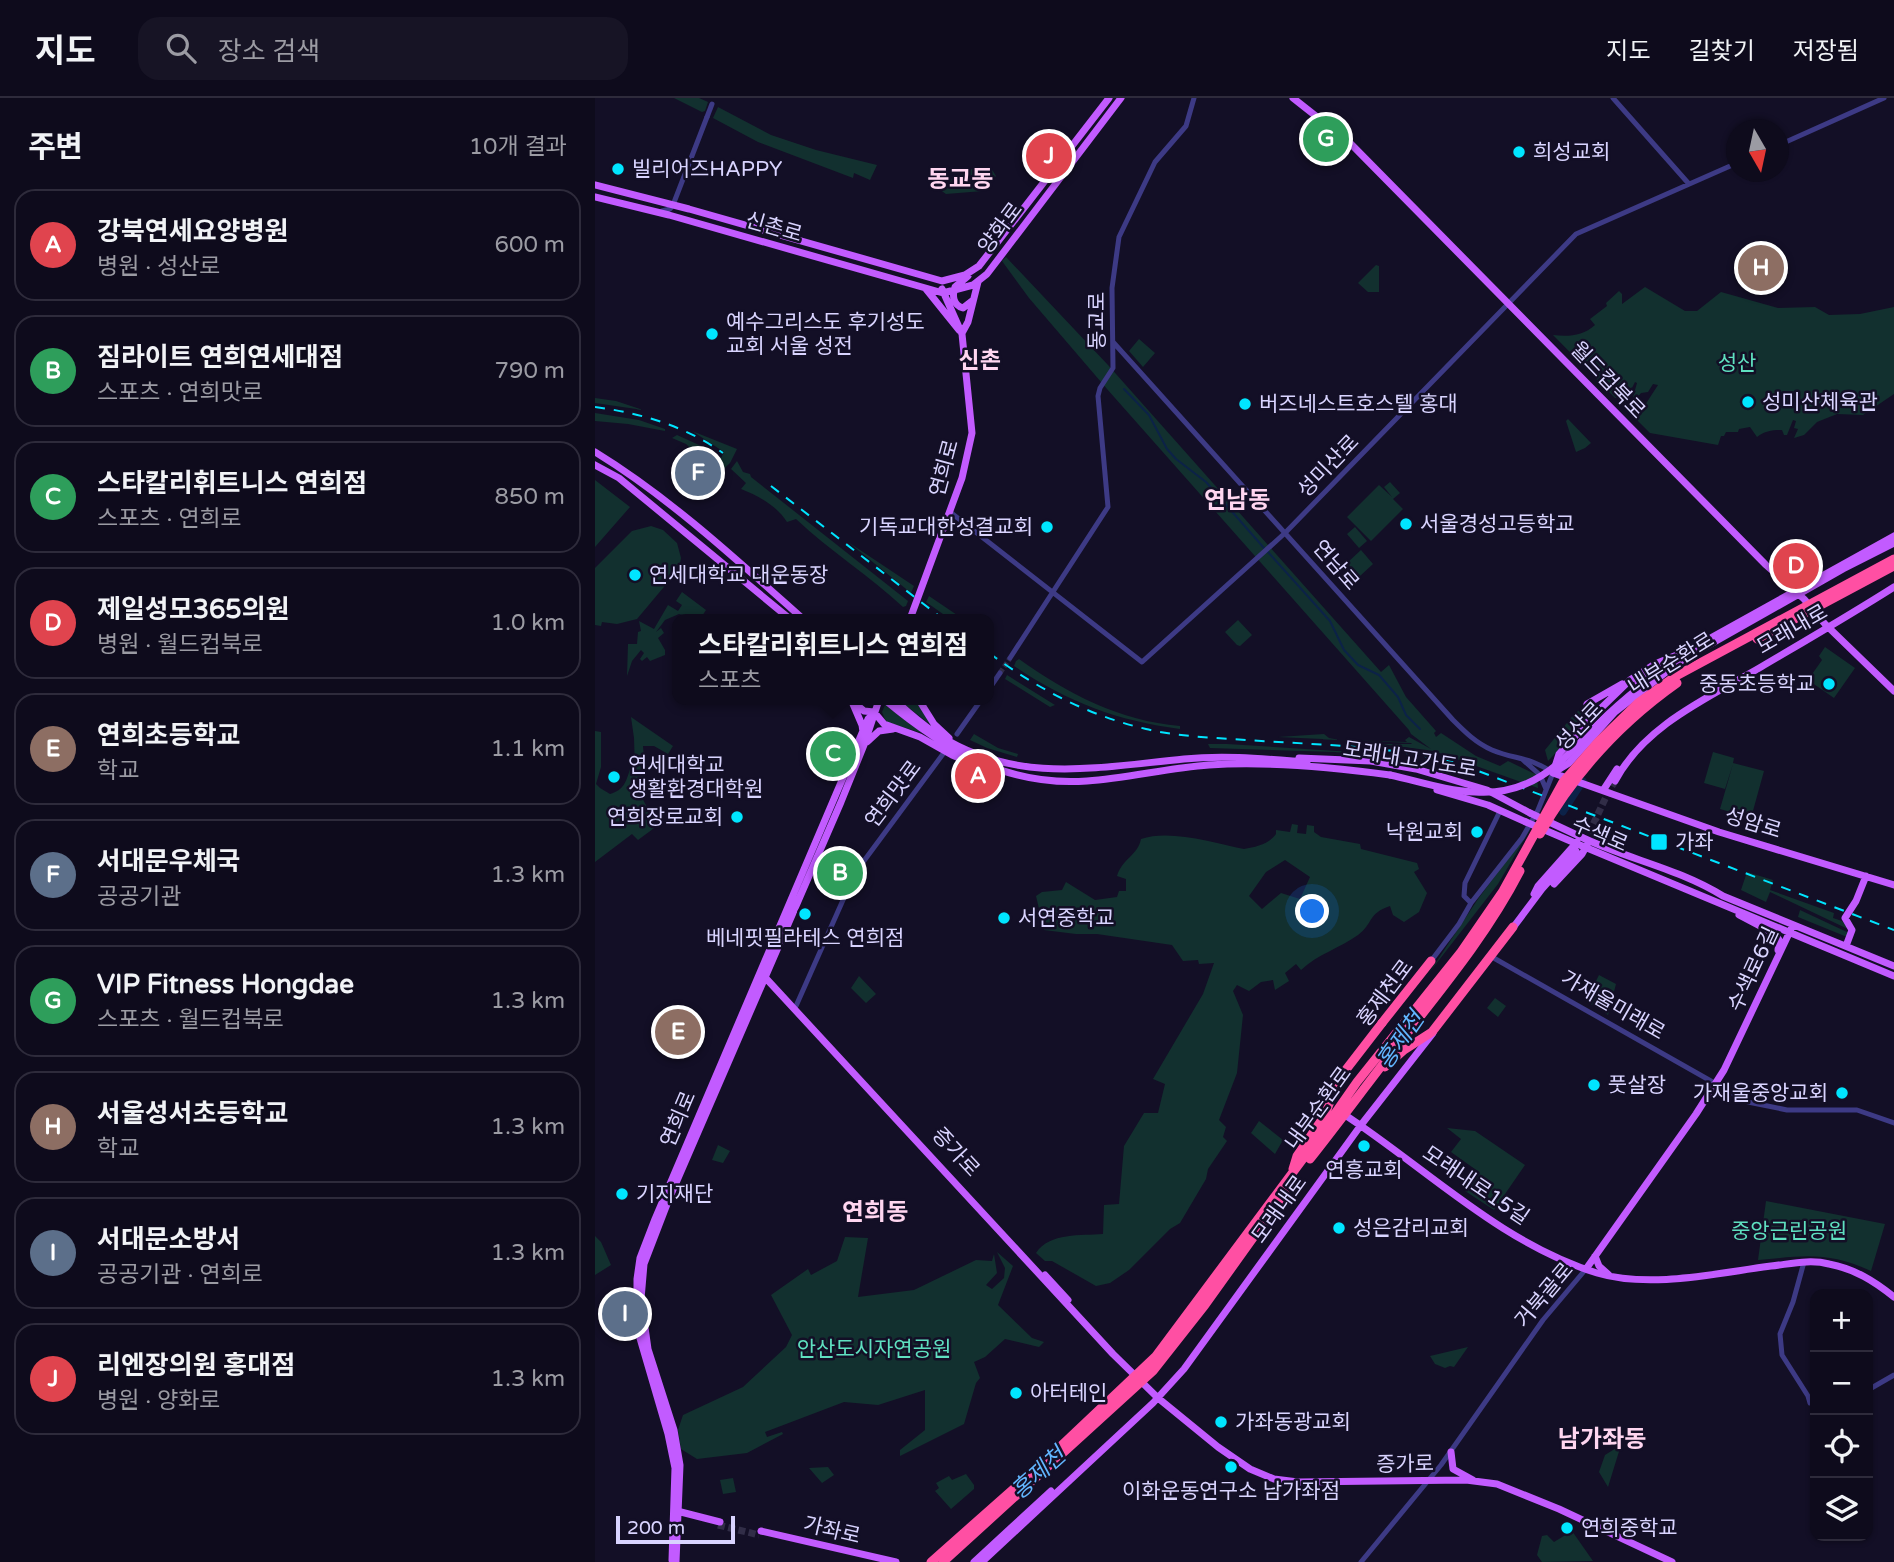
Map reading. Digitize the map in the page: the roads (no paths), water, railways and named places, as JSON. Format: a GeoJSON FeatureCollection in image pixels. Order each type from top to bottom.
{"type":"FeatureCollection","features":[{"type":"Feature","properties":{"kind":"highway","name":"내부순환로"},"geometry":{"type":"LineString","coordinates":[[943,1562],[1153,1371],[1205,1305],[1353,1101],[1491,923],[1558,803],[1582,769],[1614,734],[1646,704],[1678,682],[1894,565]]}},
{"type":"Feature","properties":{"kind":"highway","name":"내부순환로"},"geometry":{"type":"LineString","coordinates":[[932,1562],[1044,1462],[1156,1356],[1357,1082],[1491,911],[1563,782],[1620,719],[1676,676],[1894,565]]}},
{"type":"Feature","properties":{"kind":"highway"},"geometry":{"type":"LineString","coordinates":[[1353,1101],[1392,1060],[1432,1032],[1513,927]]}},
{"type":"Feature","properties":{"kind":"highway"},"geometry":{"type":"LineString","coordinates":[[1292,1174],[1297,1156],[1325,1115],[1338,1080],[1431,961]]}},
{"type":"Feature","properties":{"kind":"main road","name":"양화로"},"geometry":{"type":"LineString","coordinates":[[942,281],[972,272],[1109,98]]}},
{"type":"Feature","properties":{"kind":"main road","name":"양화로"},"geometry":{"type":"LineString","coordinates":[[943,293],[978,282],[987,274],[1121,98]]}},
{"type":"Feature","properties":{"kind":"main road","name":"월드컵북로"},"geometry":{"type":"LineString","coordinates":[[1293,98],[1350,143],[1894,691]]}},
{"type":"Feature","properties":{"kind":"main road","name":"신촌로"},"geometry":{"type":"LineString","coordinates":[[595,185],[942,281]]}},
{"type":"Feature","properties":{"kind":"main road","name":"신촌로"},"geometry":{"type":"LineString","coordinates":[[595,197],[943,293]]}},
{"type":"Feature","properties":{"kind":"main road"},"geometry":{"type":"LineString","coordinates":[[972,272],[953,290],[958,306],[967,307],[972,302]]}},
{"type":"Feature","properties":{"kind":"main road","name":"연희로"},"geometry":{"type":"LineString","coordinates":[[913,614],[965,469],[972,433],[962,334],[943,293],[942,281]]}},
{"type":"Feature","properties":{"kind":"main road"},"geometry":{"type":"LineString","coordinates":[[926,289],[962,334],[968,322],[978,282]]}},
{"type":"Feature","properties":{"kind":"main road"},"geometry":{"type":"LineString","coordinates":[[595,452],[618,466],[718,544],[797,614]]}},
{"type":"Feature","properties":{"kind":"main road"},"geometry":{"type":"LineString","coordinates":[[595,465],[629,486],[784,614]]}},
{"type":"Feature","properties":{"kind":"main road"},"geometry":{"type":"LineString","coordinates":[[629,486],[641,499],[641,507],[649,506],[659,511]]}},
{"type":"Feature","properties":{"kind":"main road"},"geometry":{"type":"LineString","coordinates":[[1799,594],[1894,536]]}},
{"type":"Feature","properties":{"kind":"main road","name":"성산로"},"geometry":{"type":"LineString","coordinates":[[1556,774],[1559,754],[1630,680],[1655,664],[1689,650],[1894,543]]}},
{"type":"Feature","properties":{"kind":"main road","name":"모래내로"},"geometry":{"type":"LineString","coordinates":[[1615,781],[1627,761],[1673,719],[1894,587]]}},
{"type":"Feature","properties":{"kind":"main road","name":"성산로"},"geometry":{"type":"LineString","coordinates":[[1556,774],[1615,712],[1679,662],[1799,594]]}},
{"type":"Feature","properties":{"kind":"main road","name":"모래내고가도로"},"geometry":{"type":"LineString","coordinates":[[1288,760],[1391,772],[1475,793],[1523,785],[1553,769],[1640,684],[1689,650]]}},
{"type":"Feature","properties":{"kind":"main road","name":"모래내고가도로"},"geometry":{"type":"LineString","coordinates":[[1640,684],[1679,662]]}},
{"type":"Feature","properties":{"kind":"main road"},"geometry":{"type":"LineString","coordinates":[[1595,714],[1593,707],[1587,704],[1630,680]]}},
{"type":"Feature","properties":{"kind":"main road"},"geometry":{"type":"LineString","coordinates":[[854,705],[863,733]]}},
{"type":"Feature","properties":{"kind":"main road"},"geometry":{"type":"LineString","coordinates":[[858,705],[864,710],[874,712],[884,724],[927,740],[974,765],[1044,780],[1086,781],[1183,767],[1240,764],[1281,766]]}},
{"type":"Feature","properties":{"kind":"main road","name":"연희로"},"geometry":{"type":"LineString","coordinates":[[764,973],[864,745],[877,705]]}},
{"type":"Feature","properties":{"kind":"main road"},"geometry":{"type":"LineString","coordinates":[[891,705],[944,745],[1001,772]]}},
{"type":"Feature","properties":{"kind":"main road"},"geometry":{"type":"LineString","coordinates":[[900,705],[941,737],[984,757],[1009,764],[1062,771],[1202,758],[1288,760]]}},
{"type":"Feature","properties":{"kind":"main road"},"geometry":{"type":"LineString","coordinates":[[922,705],[934,724],[954,744]]}},
{"type":"Feature","properties":{"kind":"main road","name":"연희로"},"geometry":{"type":"LineString","coordinates":[[674,1562],[680,1465],[674,1430],[654,1371],[644,1327],[641,1292],[644,1264],[868,719],[874,712]]}},
{"type":"Feature","properties":{"kind":"main road"},"geometry":{"type":"LineString","coordinates":[[1601,788],[1641,739],[1655,726],[1673,719]]}},
{"type":"Feature","properties":{"kind":"main road"},"geometry":{"type":"LineString","coordinates":[[1621,796],[1619,783],[1631,764],[1673,719]]}},
{"type":"Feature","properties":{"kind":"main road"},"geometry":{"type":"LineString","coordinates":[[864,745],[879,731],[899,730]]}},
{"type":"Feature","properties":{"kind":"main road"},"geometry":{"type":"LineString","coordinates":[[1559,754],[1565,761],[1573,759]]}},
{"type":"Feature","properties":{"kind":"main road","name":"수색로"},"geometry":{"type":"LineString","coordinates":[[1288,760],[1303,757],[1335,758],[1391,764],[1487,790],[1530,813],[1576,846]]}},
{"type":"Feature","properties":{"kind":"main road","name":"모래내고가도로"},"geometry":{"type":"LineString","coordinates":[[1281,766],[1391,772]]}},
{"type":"Feature","properties":{"kind":"main road","name":"수색로"},"geometry":{"type":"LineString","coordinates":[[1281,766],[1393,778],[1488,805],[1576,846],[1587,844],[1657,865],[1704,884],[1723,896],[1894,976]]}},
{"type":"Feature","properties":{"kind":"main road","name":"성암로"},"geometry":{"type":"LineString","coordinates":[[1556,774],[1719,832],[1894,885]]}},
{"type":"Feature","properties":{"kind":"main road"},"geometry":{"type":"LineString","coordinates":[[1500,811],[1505,808],[1522,810]]}},
{"type":"Feature","properties":{"kind":"main road","name":"모래내로"},"geometry":{"type":"LineString","coordinates":[[974,1562],[1184,1369],[1361,1125],[1505,942],[1523,913],[1576,846],[1587,844]]}},
{"type":"Feature","properties":{"kind":"main road","name":"수색로"},"geometry":{"type":"LineString","coordinates":[[1587,844],[1728,907],[1846,946],[1894,966]]}},
{"type":"Feature","properties":{"kind":"main road"},"geometry":{"type":"LineString","coordinates":[[1846,946],[1852,930],[1845,918],[1856,901],[1866,876]]}},
{"type":"Feature","properties":{"kind":"main road"},"geometry":{"type":"LineString","coordinates":[[1728,907],[1778,938],[1777,957]]}},
{"type":"Feature","properties":{"kind":"main road","name":"수색로6길"},"geometry":{"type":"LineString","coordinates":[[1716,1084],[1792,928]]}},
{"type":"Feature","properties":{"kind":"main road","name":"증가로"},"geometry":{"type":"LineString","coordinates":[[764,973],[1113,1347],[1123,1362]]}},
{"type":"Feature","properties":{"kind":"main road","name":"증가로"},"geometry":{"type":"LineString","coordinates":[[764,973],[1055,1292],[1154,1396],[1250,1469],[1274,1479],[1331,1483],[1428,1481],[1497,1484],[1525,1494],[1672,1562]]}},
{"type":"Feature","properties":{"kind":"main road"},"geometry":{"type":"LineString","coordinates":[[1586,1269],[1716,1084]]}},
{"type":"Feature","properties":{"kind":"main road","name":"모래내로15길"},"geometry":{"type":"LineString","coordinates":[[1324,1101],[1490,1219],[1540,1248],[1586,1269]]}},
{"type":"Feature","properties":{"kind":"main road"},"geometry":{"type":"LineString","coordinates":[[1595,1256],[1599,1266],[1610,1275]]}},
{"type":"Feature","properties":{"kind":"main road","name":"거북골로"},"geometry":{"type":"LineString","coordinates":[[1586,1269],[1610,1275],[1674,1279],[1804,1262],[1826,1263],[1860,1273],[1894,1297]]}},
{"type":"Feature","properties":{"kind":"main road","name":"모래내로"},"geometry":{"type":"LineString","coordinates":[[982,1562],[1154,1396]]}},
{"type":"Feature","properties":{"kind":"main road"},"geometry":{"type":"LineString","coordinates":[[1451,1452],[1453,1469],[1476,1482]]}},
{"type":"Feature","properties":{"kind":"main road"},"geometry":{"type":"LineString","coordinates":[[676,1514],[719,1524]]}},
{"type":"Feature","properties":{"kind":"main road","name":"가좌로"},"geometry":{"type":"LineString","coordinates":[[882,1562],[760,1533],[896,1562]]}},
{"type":"Feature","properties":{"kind":"street","name":"동교로"},"geometry":{"type":"LineString","coordinates":[[1010,658],[1108,507],[1098,396],[1113,368],[1112,288],[1119,237],[1155,162],[1186,126],[1194,98]]}},
{"type":"Feature","properties":{"kind":"street"},"geometry":{"type":"LineString","coordinates":[[1613,98],[1689,184]]}},
{"type":"Feature","properties":{"kind":"street"},"geometry":{"type":"LineString","coordinates":[[1789,141],[1884,98]]}},
{"type":"Feature","properties":{"kind":"street"},"geometry":{"type":"LineString","coordinates":[[646,209],[665,211],[673,205],[713,101]]}},
{"type":"Feature","properties":{"kind":"street","name":"성미산로"},"geometry":{"type":"LineString","coordinates":[[950,512],[1142,662],[1285,533],[1580,231],[1726,168]]}},
{"type":"Feature","properties":{"kind":"street","name":"연남로"},"geometry":{"type":"LineString","coordinates":[[1113,342],[1461,728],[1489,749],[1543,765],[1556,774]]}},
{"type":"Feature","properties":{"kind":"street"},"geometry":{"type":"LineString","coordinates":[[994,682],[1000,673]]}},
{"type":"Feature","properties":{"kind":"street"},"geometry":{"type":"LineString","coordinates":[[957,734],[977,705]]}},
{"type":"Feature","properties":{"kind":"street","name":"연희맛로"},"geometry":{"type":"LineString","coordinates":[[796,1006],[855,873],[943,754]]}},
{"type":"Feature","properties":{"kind":"street"},"geometry":{"type":"LineString","coordinates":[[1520,757],[1540,775],[1546,789]]}},
{"type":"Feature","properties":{"kind":"street","name":"홍제천로"},"geometry":{"type":"LineString","coordinates":[[1324,1101],[1336,1079],[1347,1073],[1522,838],[1556,774]]}},
{"type":"Feature","properties":{"kind":"street"},"geometry":{"type":"LineString","coordinates":[[1471,903],[1464,896],[1465,883],[1500,811]]}},
{"type":"Feature","properties":{"kind":"street","name":"가재울미래로"},"geometry":{"type":"LineString","coordinates":[[1492,957],[1716,1084]]}},
{"type":"Feature","properties":{"kind":"street"},"geometry":{"type":"LineString","coordinates":[[1716,1084],[1748,1102],[1771,1107],[1787,1110],[1857,1110],[1894,1122]]}},
{"type":"Feature","properties":{"kind":"street"},"geometry":{"type":"LineString","coordinates":[[1804,1262],[1793,1302],[1780,1334],[1782,1354],[1810,1400]]}},
{"type":"Feature","properties":{"kind":"street","name":"거북골로"},"geometry":{"type":"LineString","coordinates":[[1361,1562],[1451,1452],[1543,1320],[1586,1269]]}},
{"type":"Feature","properties":{"kind":"street"},"geometry":{"type":"LineString","coordinates":[[1873,1387],[1894,1375]]}},
{"type":"Feature","properties":{"kind":"waterway"},"geometry":{"type":"LineString","coordinates":[[1124,389],[1149,415],[1167,449],[1206,482],[1264,548]]}},
{"type":"Feature","properties":{"kind":"waterway"},"geometry":{"type":"LineString","coordinates":[[1268,552],[1330,621],[1344,650],[1358,665],[1379,675],[1398,697],[1406,715],[1420,729]]}},
{"type":"Feature","properties":{"kind":"waterway","name":"홍제천"},"geometry":{"type":"LineString","coordinates":[[1563,812],[1583,781]]}},
{"type":"Feature","properties":{"kind":"tunnel"},"geometry":{"type":"LineString","coordinates":[[1000,673],[1010,658]]}},
{"type":"Feature","properties":{"kind":"tunnel"},"geometry":{"type":"LineString","coordinates":[[1583,842],[1615,781]]}},
{"type":"Feature","properties":{"kind":"tunnel"},"geometry":{"type":"LineString","coordinates":[[718,1525],[759,1535]]}},
{"type":"Feature","properties":{"kind":"railway"},"geometry":{"type":"LineString","coordinates":[[595,407],[662,422],[693,435],[723,453]]}},
{"type":"Feature","properties":{"kind":"railway"},"geometry":{"type":"LineString","coordinates":[[771,486],[937,614]]}},
{"type":"Feature","properties":{"kind":"railway"},"geometry":{"type":"LineString","coordinates":[[994,656],[1064,699],[1103,716],[1146,729],[1189,736],[1403,752],[1460,764],[1894,930]]}},
{"type":"Feature","properties":{"kind":"place","name":"VIP Fitness Hongdae"},"geometry":{"type":"Point","coordinates":[1326,139]}},
{"type":"Feature","properties":{"kind":"place","name":"희성교회"},"geometry":{"type":"Point","coordinates":[1519,152]}},
{"type":"Feature","properties":{"kind":"place","name":"리엔장의원 홍대점"},"geometry":{"type":"Point","coordinates":[1049,156]}},
{"type":"Feature","properties":{"kind":"place","name":"빌리어즈HAPPY"},"geometry":{"type":"Point","coordinates":[618,169]}},
{"type":"Feature","properties":{"kind":"place","name":"서울성서초등학교"},"geometry":{"type":"Point","coordinates":[1761,268]}},
{"type":"Feature","properties":{"kind":"place","name":"예수그리스도 후기성도 교회 서울 성전"},"geometry":{"type":"Point","coordinates":[712,334]}},
{"type":"Feature","properties":{"kind":"place","name":"성미산체육관"},"geometry":{"type":"Point","coordinates":[1748,402]}},
{"type":"Feature","properties":{"kind":"place","name":"버즈네스트호스텔 홍대"},"geometry":{"type":"Point","coordinates":[1245,404]}},
{"type":"Feature","properties":{"kind":"place","name":"서대문우체국"},"geometry":{"type":"Point","coordinates":[698,473]}},
{"type":"Feature","properties":{"kind":"place","name":"서울경성고등학교"},"geometry":{"type":"Point","coordinates":[1406,524]}},
{"type":"Feature","properties":{"kind":"place","name":"기독교대한성결교회"},"geometry":{"type":"Point","coordinates":[1047,527]}},
{"type":"Feature","properties":{"kind":"place","name":"제일성모365의원"},"geometry":{"type":"Point","coordinates":[1796,566]}},
{"type":"Feature","properties":{"kind":"place","name":"연세대학교 대운동장"},"geometry":{"type":"Point","coordinates":[635,575]}},
{"type":"Feature","properties":{"kind":"place","name":"중동초등학교"},"geometry":{"type":"Point","coordinates":[1829,684]}},
{"type":"Feature","properties":{"kind":"place","name":"스타칼리휘트니스 연희점"},"geometry":{"type":"Point","coordinates":[833,754]}},
{"type":"Feature","properties":{"kind":"place","name":"강북연세요양병원"},"geometry":{"type":"Point","coordinates":[978,776]}},
{"type":"Feature","properties":{"kind":"place","name":"연세대학교 생활환경대학원"},"geometry":{"type":"Point","coordinates":[614,777]}},
{"type":"Feature","properties":{"kind":"place","name":"연희장로교회"},"geometry":{"type":"Point","coordinates":[737,817]}},
{"type":"Feature","properties":{"kind":"place","name":"낙원교회"},"geometry":{"type":"Point","coordinates":[1477,832]}},
{"type":"Feature","properties":{"kind":"place","name":"가좌"},"geometry":{"type":"Point","coordinates":[1659,842]}},
{"type":"Feature","properties":{"kind":"place","name":"짐라이트 연희연세대점"},"geometry":{"type":"Point","coordinates":[840,873]}},
{"type":"Feature","properties":{"kind":"place","name":"베네핏필라테스 연희점"},"geometry":{"type":"Point","coordinates":[805,914]}},
{"type":"Feature","properties":{"kind":"place","name":"서연중학교"},"geometry":{"type":"Point","coordinates":[1004,918]}},
{"type":"Feature","properties":{"kind":"place","name":"연희초등학교"},"geometry":{"type":"Point","coordinates":[678,1032]}},
{"type":"Feature","properties":{"kind":"place","name":"풋살장"},"geometry":{"type":"Point","coordinates":[1594,1085]}},
{"type":"Feature","properties":{"kind":"place","name":"가재울중앙교회"},"geometry":{"type":"Point","coordinates":[1842,1093]}},
{"type":"Feature","properties":{"kind":"place","name":"연흥교회"},"geometry":{"type":"Point","coordinates":[1364,1146]}},
{"type":"Feature","properties":{"kind":"place","name":"기지재단"},"geometry":{"type":"Point","coordinates":[622,1194]}},
{"type":"Feature","properties":{"kind":"place","name":"성은감리교회"},"geometry":{"type":"Point","coordinates":[1339,1228]}},
{"type":"Feature","properties":{"kind":"place","name":"서대문소방서"},"geometry":{"type":"Point","coordinates":[625,1314]}},
{"type":"Feature","properties":{"kind":"place","name":"아터테인"},"geometry":{"type":"Point","coordinates":[1016,1393]}},
{"type":"Feature","properties":{"kind":"place","name":"가좌동광교회"},"geometry":{"type":"Point","coordinates":[1221,1422]}},
{"type":"Feature","properties":{"kind":"place","name":"이화운동연구소 남가좌점"},"geometry":{"type":"Point","coordinates":[1231,1467]}},
{"type":"Feature","properties":{"kind":"place","name":"연희중학교"},"geometry":{"type":"Point","coordinates":[1567,1528]}},
{"type":"Feature","properties":{"kind":"district","name":"동교동"},"geometry":{"type":"Point","coordinates":[960,179]}},
{"type":"Feature","properties":{"kind":"district","name":"신촌"},"geometry":{"type":"Point","coordinates":[980,360]}},
{"type":"Feature","properties":{"kind":"district","name":"연남동"},"geometry":{"type":"Point","coordinates":[1237,500]}},
{"type":"Feature","properties":{"kind":"district","name":"연희동"},"geometry":{"type":"Point","coordinates":[875,1212]}},
{"type":"Feature","properties":{"kind":"district","name":"남가좌동"},"geometry":{"type":"Point","coordinates":[1602,1439]}},
{"type":"Feature","properties":{"kind":"park label","name":"성산"},"geometry":{"type":"Point","coordinates":[1737,363]}},
{"type":"Feature","properties":{"kind":"park label","name":"중앙근린공원"},"geometry":{"type":"Point","coordinates":[1789,1231]}},
{"type":"Feature","properties":{"kind":"park label","name":"안산도시자연공원"},"geometry":{"type":"Point","coordinates":[874,1349]}}]}
